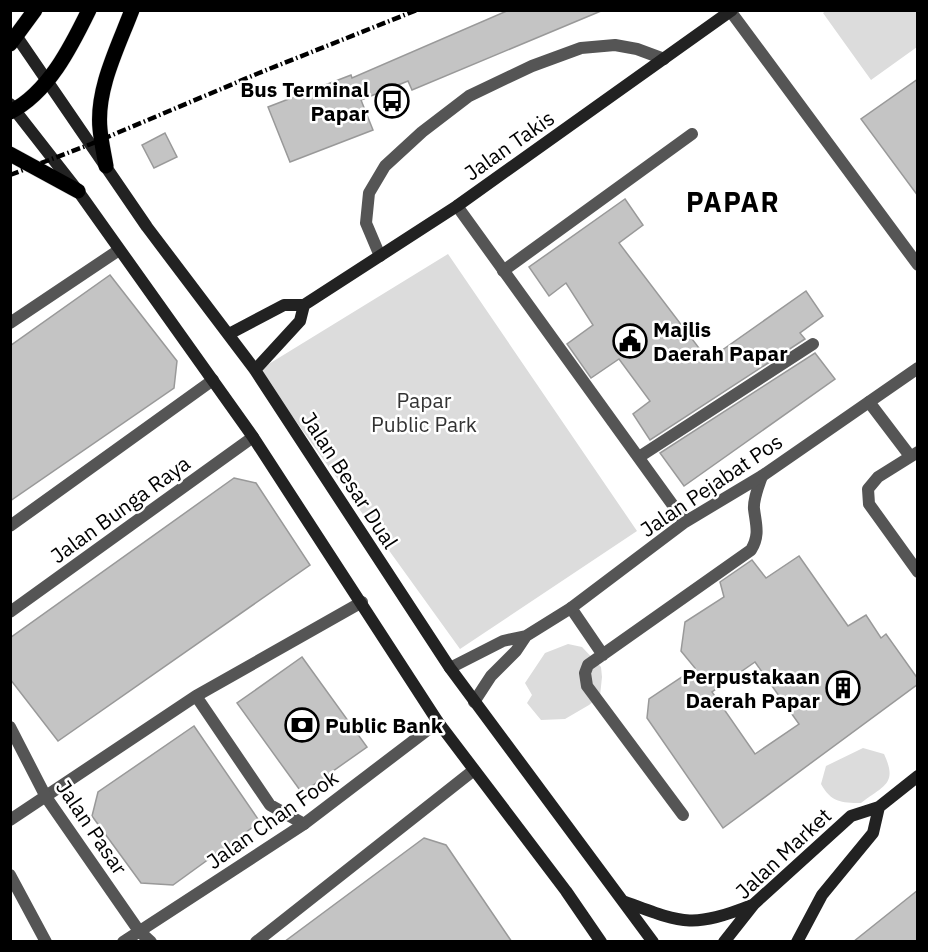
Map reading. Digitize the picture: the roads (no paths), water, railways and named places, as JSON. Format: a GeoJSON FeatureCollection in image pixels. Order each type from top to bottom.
{"type":"FeatureCollection","features":[{"type":"Feature","properties":{"kind":"main road"},"geometry":{"type":"LineString","coordinates":[[14,40],[35,10]]}},
{"type":"Feature","properties":{"kind":"main road"},"geometry":{"type":"LineString","coordinates":[[89,10],[47,81],[12,109],[78,191],[213,380],[362,602],[438,722],[566,891],[601,942]]}},
{"type":"Feature","properties":{"kind":"main road"},"geometry":{"type":"LineString","coordinates":[[106,166],[100,128],[100,108],[108,73],[132,10]]}},
{"type":"Feature","properties":{"kind":"main road","name":"Jalan Takis"},"geometry":{"type":"LineString","coordinates":[[229,334],[284,305],[304,305],[457,206],[732,11]]}},
{"type":"Feature","properties":{"kind":"main road","name":"Jalan Besar Dual"},"geometry":{"type":"LineString","coordinates":[[14,40],[47,81],[147,227],[255,370],[474,702],[653,942]]}},
{"type":"Feature","properties":{"kind":"main road"},"geometry":{"type":"LineString","coordinates":[[10,154],[78,191]]}},
{"type":"Feature","properties":{"kind":"main road"},"geometry":{"type":"LineString","coordinates":[[255,370],[300,321],[304,305]]}},
{"type":"Feature","properties":{"kind":"main road","name":"Jalan Market"},"geometry":{"type":"LineString","coordinates":[[724,942],[754,904],[851,816],[879,807],[918,776]]}},
{"type":"Feature","properties":{"kind":"main road"},"geometry":{"type":"LineString","coordinates":[[797,942],[822,895],[873,832],[879,807]]}},
{"type":"Feature","properties":{"kind":"main road"},"geometry":{"type":"LineString","coordinates":[[622,900],[675,920],[691,922],[720,918],[754,904]]}},
{"type":"Feature","properties":{"kind":"street"},"geometry":{"type":"LineString","coordinates":[[732,11],[918,265]]}},
{"type":"Feature","properties":{"kind":"street"},"geometry":{"type":"LineString","coordinates":[[380,256],[366,223],[369,193],[385,166],[422,132],[469,96],[532,66],[581,48],[615,45],[637,49],[664,59]]}},
{"type":"Feature","properties":{"kind":"street"},"geometry":{"type":"LineString","coordinates":[[503,270],[692,134]]}},
{"type":"Feature","properties":{"kind":"street"},"geometry":{"type":"LineString","coordinates":[[457,206],[686,522]]}},
{"type":"Feature","properties":{"kind":"street"},"geometry":{"type":"LineString","coordinates":[[10,323],[119,250]]}},
{"type":"Feature","properties":{"kind":"street"},"geometry":{"type":"LineString","coordinates":[[639,457],[813,344]]}},
{"type":"Feature","properties":{"kind":"street","name":"Jalan Pejabat Pos"},"geometry":{"type":"LineString","coordinates":[[450,668],[503,641],[526,636],[572,608],[686,522],[762,476],[918,368]]}},
{"type":"Feature","properties":{"kind":"street"},"geometry":{"type":"LineString","coordinates":[[10,526],[213,380]]}},
{"type":"Feature","properties":{"kind":"street"},"geometry":{"type":"LineString","coordinates":[[869,402],[914,454],[878,477],[868,489],[869,504],[918,572]]}},
{"type":"Feature","properties":{"kind":"street","name":"Jalan Bunga Raya"},"geometry":{"type":"LineString","coordinates":[[10,612],[253,437]]}},
{"type":"Feature","properties":{"kind":"street"},"geometry":{"type":"LineString","coordinates":[[683,815],[587,686],[585,673],[588,665],[751,550],[757,540],[758,521],[754,507],[762,476]]}},
{"type":"Feature","properties":{"kind":"street"},"geometry":{"type":"LineString","coordinates":[[10,820],[196,696],[362,602]]}},
{"type":"Feature","properties":{"kind":"street"},"geometry":{"type":"LineString","coordinates":[[572,608],[603,655]]}},
{"type":"Feature","properties":{"kind":"street","name":"Jalan Pejabat Pos"},"geometry":{"type":"LineString","coordinates":[[474,702],[492,676],[516,651],[526,636]]}},
{"type":"Feature","properties":{"kind":"street"},"geometry":{"type":"LineString","coordinates":[[196,696],[270,805],[304,824]]}},
{"type":"Feature","properties":{"kind":"street","name":"Jalan Chan Fook"},"geometry":{"type":"LineString","coordinates":[[123,942],[304,824],[438,722]]}},
{"type":"Feature","properties":{"kind":"street","name":"Jalan Pasar"},"geometry":{"type":"LineString","coordinates":[[10,728],[46,797],[139,931],[151,942]]}},
{"type":"Feature","properties":{"kind":"street"},"geometry":{"type":"LineString","coordinates":[[256,942],[474,770]]}},
{"type":"Feature","properties":{"kind":"street"},"geometry":{"type":"LineString","coordinates":[[10,875],[46,942]]}},
{"type":"Feature","properties":{"kind":"railway"},"geometry":{"type":"LineString","coordinates":[[10,175],[417,10]]}},
{"type":"Feature","properties":{"kind":"place","name":"Bus Terminal Papar"},"geometry":{"type":"Point","coordinates":[392,101]}},
{"type":"Feature","properties":{"kind":"place","name":"Majlis Daerah Papar"},"geometry":{"type":"Point","coordinates":[630,341]}},
{"type":"Feature","properties":{"kind":"place","name":"Perpustakaan Daerah Papar"},"geometry":{"type":"Point","coordinates":[843,688]}},
{"type":"Feature","properties":{"kind":"place","name":"Public Bank"},"geometry":{"type":"Point","coordinates":[302,725]}},
{"type":"Feature","properties":{"kind":"district","name":"PAPAR"},"geometry":{"type":"Point","coordinates":[733,201]}},
{"type":"Feature","properties":{"kind":"park label","name":"Papar Public Park"},"geometry":{"type":"Point","coordinates":[424,412]}}]}
